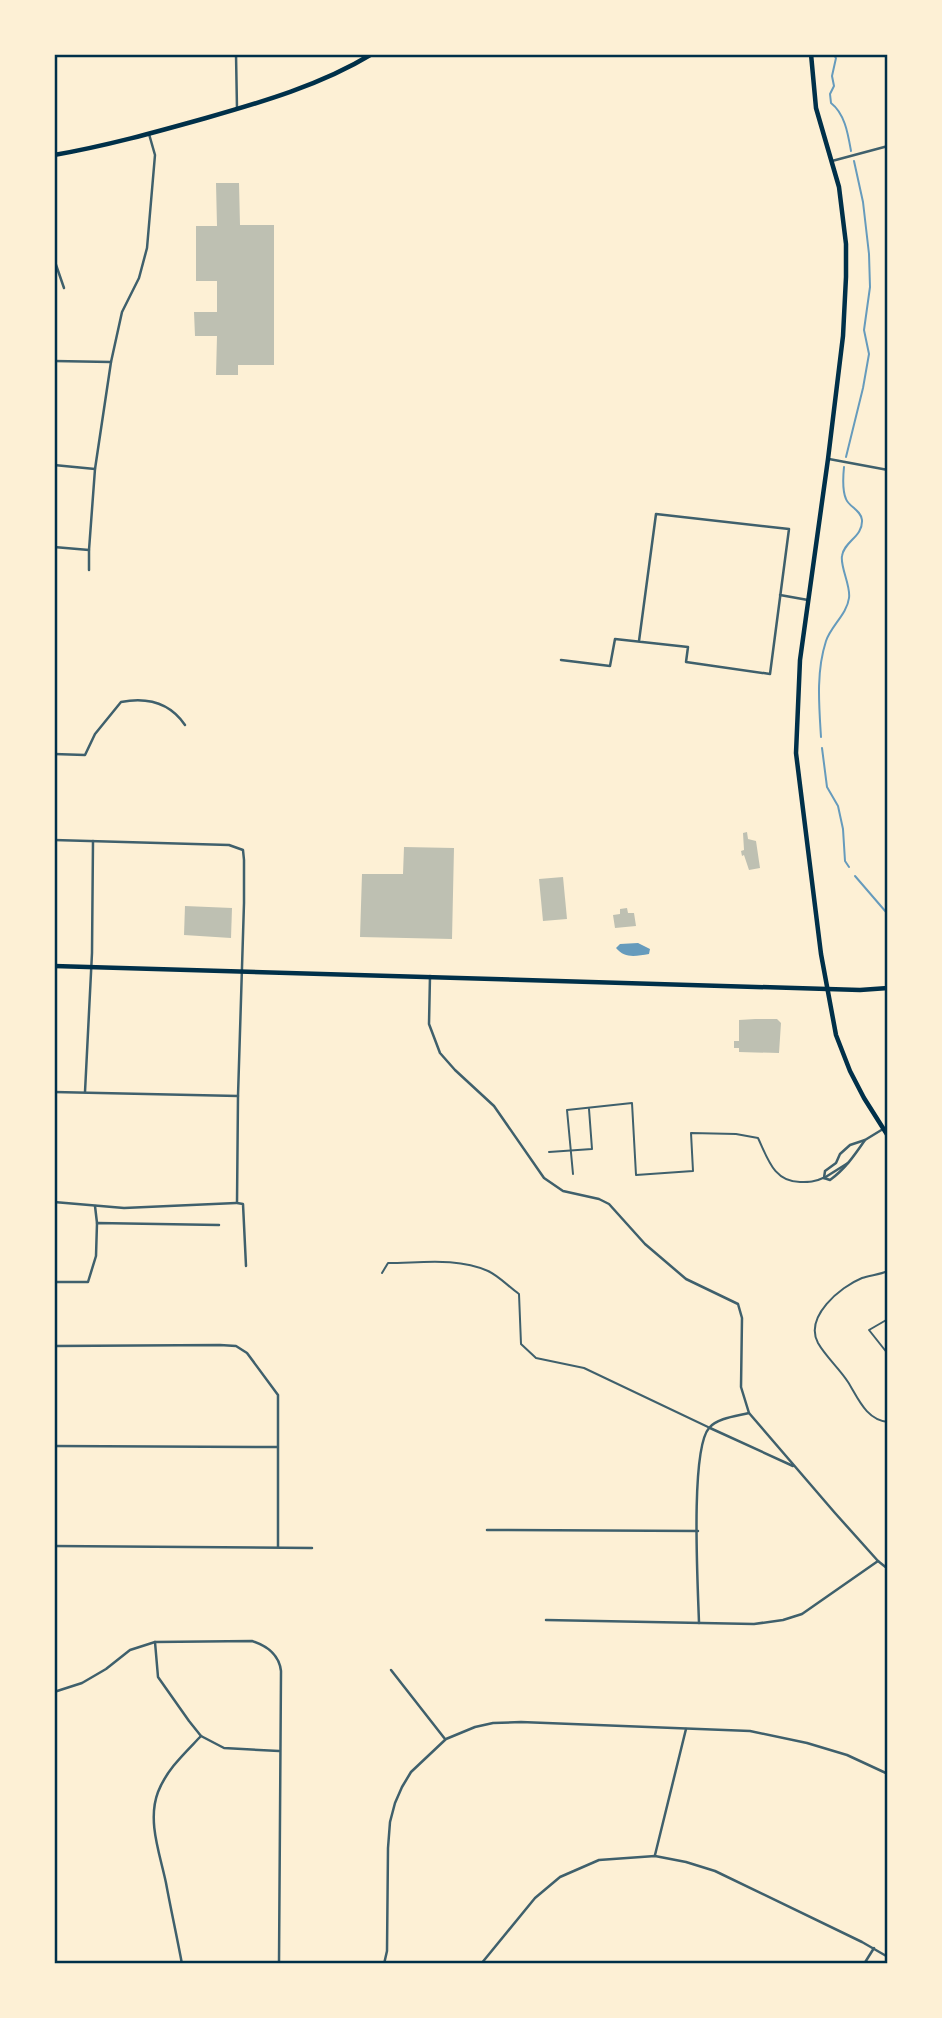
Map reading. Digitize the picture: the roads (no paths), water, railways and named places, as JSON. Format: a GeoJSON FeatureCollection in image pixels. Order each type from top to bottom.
{"type":"FeatureCollection","features":[{"type":"Feature","properties":{"kind":"main road"},"geometry":{"type":"LineString","coordinates":[[54,155],[100,147],[237,109],[326,78],[372,54]]}},
{"type":"Feature","properties":{"kind":"main road"},"geometry":{"type":"LineString","coordinates":[[811,54],[816,108],[839,187],[844,218],[846,277],[843,336],[797,691],[796,753],[827,989],[836,1035],[850,1071],[888,1136]]}},
{"type":"Feature","properties":{"kind":"main road"},"geometry":{"type":"LineString","coordinates":[[54,967],[863,990],[888,988]]}},
{"type":"Feature","properties":{"kind":"street"},"geometry":{"type":"LineString","coordinates":[[236,54],[237,109]]}},
{"type":"Feature","properties":{"kind":"street"},"geometry":{"type":"LineString","coordinates":[[89,570],[95,468],[111,362],[122,312],[139,278],[147,248],[155,155],[149,134]]}},
{"type":"Feature","properties":{"kind":"street"},"geometry":{"type":"LineString","coordinates":[[832,161],[888,146]]}},
{"type":"Feature","properties":{"kind":"street"},"geometry":{"type":"LineString","coordinates":[[54,259],[64,288]]}},
{"type":"Feature","properties":{"kind":"street"},"geometry":{"type":"LineString","coordinates":[[54,362],[111,362]]}},
{"type":"Feature","properties":{"kind":"street"},"geometry":{"type":"LineString","coordinates":[[828,459],[888,470]]}},
{"type":"Feature","properties":{"kind":"street"},"geometry":{"type":"LineString","coordinates":[[54,464],[95,468]]}},
{"type":"Feature","properties":{"kind":"street"},"geometry":{"type":"LineString","coordinates":[[561,660],[610,666],[615,639],[688,647],[686,662],[770,674],[789,529],[656,514],[639,641]]}},
{"type":"Feature","properties":{"kind":"street"},"geometry":{"type":"LineString","coordinates":[[54,547],[89,550]]}},
{"type":"Feature","properties":{"kind":"street"},"geometry":{"type":"LineString","coordinates":[[780,595],[808,600]]}},
{"type":"Feature","properties":{"kind":"street"},"geometry":{"type":"LineString","coordinates":[[54,754],[85,755],[95,734],[121,702],[136,699],[166,706],[178,715],[185,725]]}},
{"type":"Feature","properties":{"kind":"street"},"geometry":{"type":"LineString","coordinates":[[54,840],[214,845],[239,847],[244,855],[237,1203]]}},
{"type":"Feature","properties":{"kind":"street"},"geometry":{"type":"LineString","coordinates":[[85,1092],[92,953],[93,841]]}},
{"type":"Feature","properties":{"kind":"street"},"geometry":{"type":"LineString","coordinates":[[430,976],[429,1024],[440,1053],[494,1106],[544,1178],[563,1191],[609,1204],[645,1244],[685,1279],[738,1304],[742,1318],[741,1387],[749,1413],[877,1561],[888,1569]]}},
{"type":"Feature","properties":{"kind":"street"},"geometry":{"type":"LineString","coordinates":[[54,1092],[238,1096]]}},
{"type":"Feature","properties":{"kind":"street"},"geometry":{"type":"LineString","coordinates":[[865,1140],[850,1163],[830,1180],[824,1178],[825,1171],[836,1163],[839,1154],[850,1145],[883,1129]]}},
{"type":"Feature","properties":{"kind":"street"},"geometry":{"type":"LineString","coordinates":[[54,1202],[124,1208],[243,1204],[246,1266]]}},
{"type":"Feature","properties":{"kind":"street"},"geometry":{"type":"LineString","coordinates":[[54,1282],[88,1282],[96,1256],[95,1205]]}},
{"type":"Feature","properties":{"kind":"street"},"geometry":{"type":"LineString","coordinates":[[97,1223],[219,1225]]}},
{"type":"Feature","properties":{"kind":"street"},"geometry":{"type":"LineString","coordinates":[[54,1346],[236,1346],[247,1353],[278,1395],[278,1547]]}},
{"type":"Feature","properties":{"kind":"street"},"geometry":{"type":"LineString","coordinates":[[699,1623],[698,1469],[701,1445],[709,1428],[723,1419],[749,1413]]}},
{"type":"Feature","properties":{"kind":"street"},"geometry":{"type":"LineString","coordinates":[[709,1428],[796,1468]]}},
{"type":"Feature","properties":{"kind":"street"},"geometry":{"type":"LineString","coordinates":[[54,1446],[277,1447]]}},
{"type":"Feature","properties":{"kind":"street"},"geometry":{"type":"LineString","coordinates":[[487,1530],[698,1531]]}},
{"type":"Feature","properties":{"kind":"street"},"geometry":{"type":"LineString","coordinates":[[54,1546],[312,1548]]}},
{"type":"Feature","properties":{"kind":"street"},"geometry":{"type":"LineString","coordinates":[[546,1620],[754,1624],[783,1620],[802,1614],[877,1561]]}},
{"type":"Feature","properties":{"kind":"street"},"geometry":{"type":"LineString","coordinates":[[155,1642],[158,1676],[188,1721],[201,1735],[223,1748],[281,1751]]}},
{"type":"Feature","properties":{"kind":"street"},"geometry":{"type":"LineString","coordinates":[[54,1692],[82,1683],[130,1650],[155,1642],[252,1642],[268,1648],[276,1655],[281,1671],[279,1964]]}},
{"type":"Feature","properties":{"kind":"street"},"geometry":{"type":"LineString","coordinates":[[391,1670],[446,1739]]}},
{"type":"Feature","properties":{"kind":"street"},"geometry":{"type":"LineString","coordinates":[[384,1964],[387,1951],[388,1848],[395,1802],[411,1772],[446,1739],[475,1727],[493,1723],[521,1723],[750,1731],[783,1737],[847,1755],[888,1774]]}},
{"type":"Feature","properties":{"kind":"street"},"geometry":{"type":"LineString","coordinates":[[655,1856],[686,1730]]}},
{"type":"Feature","properties":{"kind":"street"},"geometry":{"type":"LineString","coordinates":[[182,1964],[156,1835],[155,1808],[157,1794],[164,1780],[176,1762],[201,1735]]}},
{"type":"Feature","properties":{"kind":"street"},"geometry":{"type":"LineString","coordinates":[[481,1964],[536,1898],[560,1877],[599,1860],[655,1856],[715,1871],[888,1957]]}},
{"type":"Feature","properties":{"kind":"street"},"geometry":{"type":"LineString","coordinates":[[864,1964],[874,1948]]}},
{"type":"Feature","properties":{"kind":"lane"},"geometry":{"type":"LineString","coordinates":[[573,1174],[567,1110],[632,1103],[636,1175],[693,1171],[691,1133],[758,1139],[770,1164],[780,1176],[790,1182],[815,1182],[824,1178]]}},
{"type":"Feature","properties":{"kind":"lane"},"geometry":{"type":"LineString","coordinates":[[549,1152],[592,1149],[589,1108]]}},
{"type":"Feature","properties":{"kind":"lane"},"geometry":{"type":"LineString","coordinates":[[382,1273],[388,1264],[447,1263],[468,1264],[490,1272],[519,1294],[521,1344],[536,1358],[584,1368],[709,1428]]}},
{"type":"Feature","properties":{"kind":"lane"},"geometry":{"type":"LineString","coordinates":[[888,1271],[862,1278],[841,1290],[817,1318],[814,1329],[817,1340],[868,1414],[888,1422]]}},
{"type":"Feature","properties":{"kind":"lane"},"geometry":{"type":"LineString","coordinates":[[888,1318],[869,1330],[888,1354]]}},
{"type":"Feature","properties":{"kind":"water"},"geometry":{"type":"Polygon","coordinates":[[[638,943],[650,949],[649,954],[627,955],[616,948],[620,944],[638,943]]]}},
{"type":"Feature","properties":{"kind":"waterway"},"geometry":{"type":"LineString","coordinates":[[833,54],[836,58],[831,103],[843,119],[851,151]]}},
{"type":"Feature","properties":{"kind":"waterway"},"geometry":{"type":"LineString","coordinates":[[846,457],[869,354],[864,330],[870,287],[869,254],[863,202],[854,161]]}},
{"type":"Feature","properties":{"kind":"waterway"},"geometry":{"type":"LineString","coordinates":[[821,737],[819,689],[823,653],[828,636],[848,604],[843,551],[862,526],[861,517],[845,495],[844,467]]}},
{"type":"Feature","properties":{"kind":"waterway"},"geometry":{"type":"LineString","coordinates":[[822,748],[827,787],[838,806],[845,861],[849,867]]}},
{"type":"Feature","properties":{"kind":"waterway"},"geometry":{"type":"LineString","coordinates":[[855,876],[888,917]]}}]}
